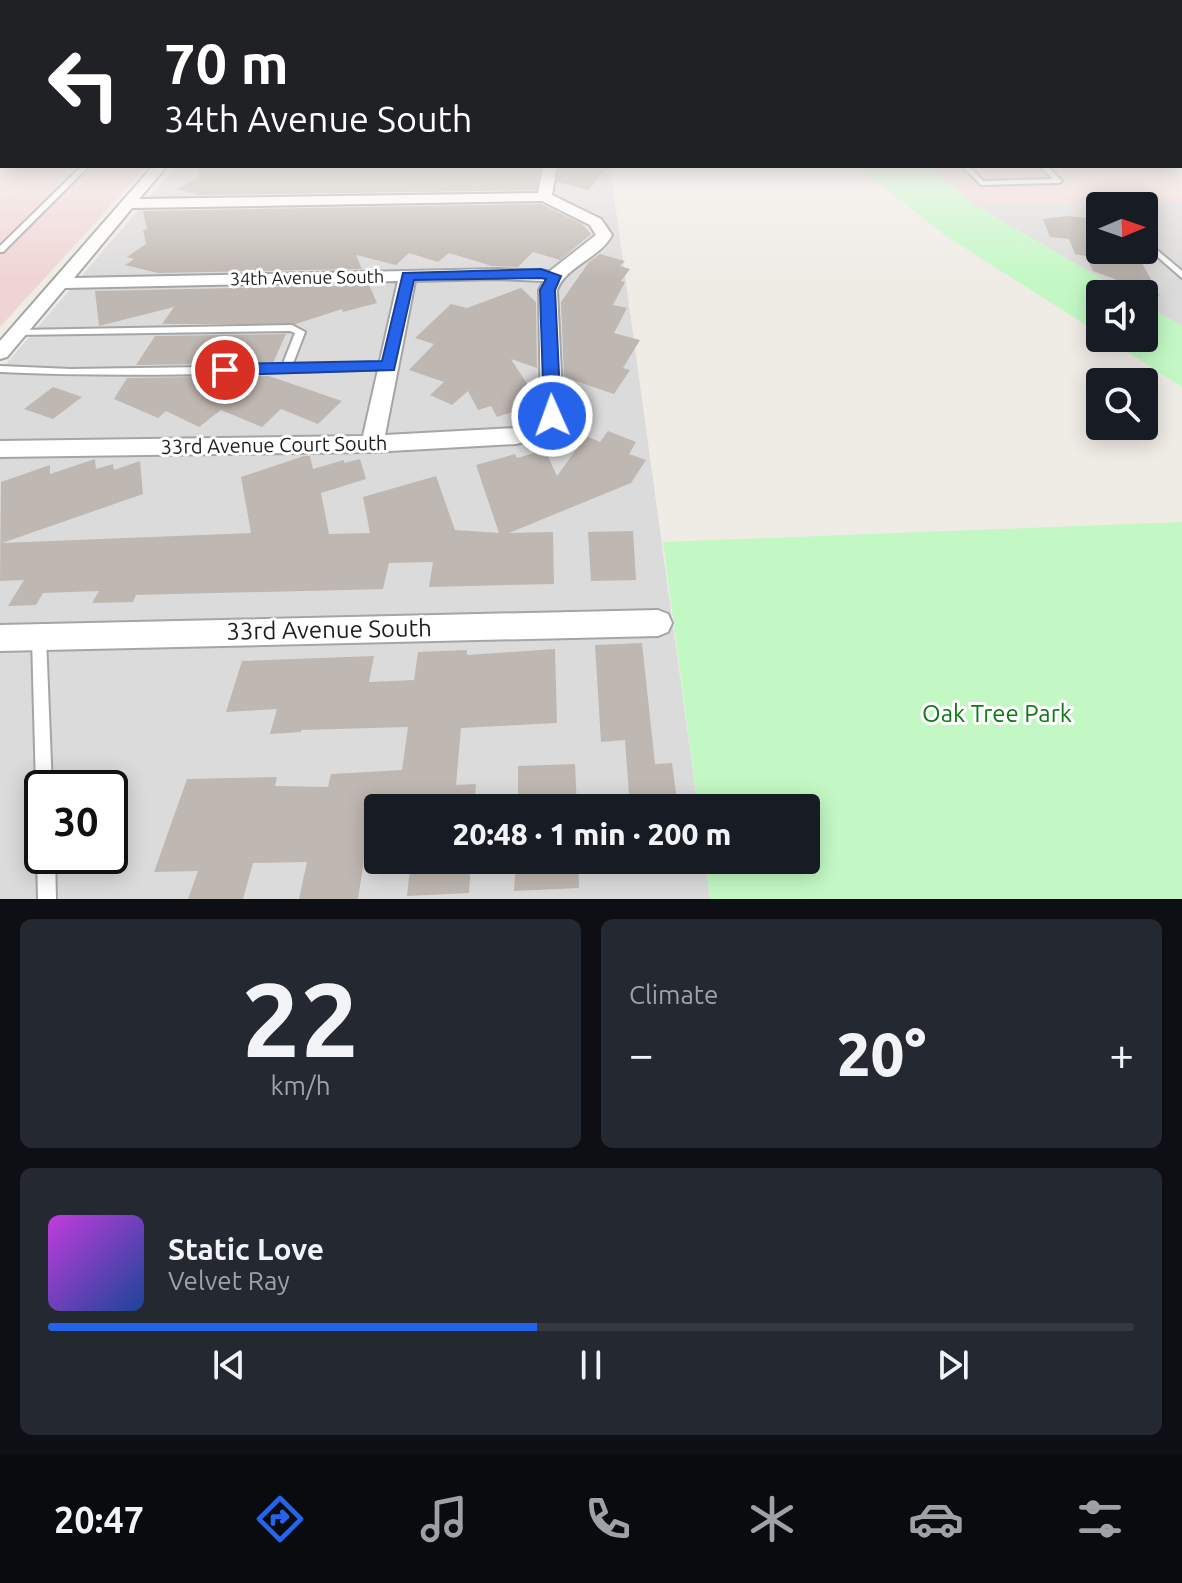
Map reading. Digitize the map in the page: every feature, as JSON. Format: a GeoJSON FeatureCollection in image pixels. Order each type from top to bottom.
{"type":"FeatureCollection","features":[{"type":"Feature","properties":{"kind":"street"},"geometry":{"type":"LineString","coordinates":[[0,353],[135,195]]}},
{"type":"Feature","properties":{"kind":"street"},"geometry":{"type":"LineString","coordinates":[[127,204],[544,197],[596,222],[604,235],[600,242],[554,276]]}},
{"type":"Feature","properties":{"kind":"street"},"geometry":{"type":"LineString","coordinates":[[372,444],[408,276]]}},
{"type":"Feature","properties":{"kind":"street","name":"34th Avenue South"},"geometry":{"type":"LineString","coordinates":[[60,283],[554,276]]}},
{"type":"Feature","properties":{"kind":"street","name":"33rd Avenue Court South"},"geometry":{"type":"LineString","coordinates":[[0,449],[372,444],[516,436],[546,428],[552,416],[548,290],[554,276]]}},
{"type":"Feature","properties":{"kind":"street","name":"33rd Avenue South"},"geometry":{"type":"LineString","coordinates":[[0,638],[658,623]]}},
{"type":"Feature","properties":{"kind":"lane"},"geometry":{"type":"LineString","coordinates":[[0,250],[56,195]]}},
{"type":"Feature","properties":{"kind":"lane"},"geometry":{"type":"LineString","coordinates":[[1158,254],[1182,275]]}},
{"type":"Feature","properties":{"kind":"lane"},"geometry":{"type":"LineString","coordinates":[[17,333],[292,328],[300,332],[286,369]]}},
{"type":"Feature","properties":{"kind":"lane"},"geometry":{"type":"LineString","coordinates":[[0,369],[71,372],[388,366]]}},
{"type":"Feature","properties":{"kind":"lane"},"geometry":{"type":"LineString","coordinates":[[39,636],[43,770]]}},
{"type":"Feature","properties":{"kind":"lane"},"geometry":{"type":"LineString","coordinates":[[46,874],[47,899]]}},
{"type":"Feature","properties":{"kind":"shaded area"},"geometry":{"type":"Polygon","coordinates":[[[0,195],[121,195],[0,327],[0,195]]]}},
{"type":"Feature","properties":{"kind":"shaded area"},"geometry":{"type":"Polygon","coordinates":[[[151,195],[614,195],[696,794],[364,794],[364,874],[707,874],[710,899],[0,899],[0,371],[151,195]]]}},
{"type":"Feature","properties":{"kind":"shaded area"},"geometry":{"type":"Polygon","coordinates":[[[962,195],[1086,195],[1086,203],[974,205],[962,195]]]}},
{"type":"Feature","properties":{"kind":"shaded area"},"geometry":{"type":"Polygon","coordinates":[[[1158,195],[1182,195],[1182,202],[1158,202],[1158,195]]]}},
{"type":"Feature","properties":{"kind":"shaded area"},"geometry":{"type":"Polygon","coordinates":[[[1158,202],[1182,202],[1182,326],[1158,312],[1158,280],[1104,280],[974,205],[1086,203],[1086,264],[1158,264],[1158,202]]]}},
{"type":"Feature","properties":{"kind":"green space"},"geometry":{"type":"Polygon","coordinates":[[[894,195],[962,195],[974,205],[1104,280],[1086,280],[1086,325],[946,236],[894,195]]]}},
{"type":"Feature","properties":{"kind":"green space"},"geometry":{"type":"Polygon","coordinates":[[[1158,312],[1182,326],[1182,387],[1158,372],[1158,368],[1153,368],[1128,352],[1158,352],[1158,312]]]}},
{"type":"Feature","properties":{"kind":"green space","name":"Oak Tree Park"},"geometry":{"type":"Polygon","coordinates":[[[1182,522],[1182,899],[710,899],[707,874],[820,874],[820,794],[696,794],[663,542],[1182,522]]]}},
{"type":"Feature","properties":{"kind":"building"},"geometry":{"type":"Polygon","coordinates":[[[541,204],[582,224],[591,234],[560,260],[533,252],[518,267],[492,266],[449,253],[438,262],[409,253],[396,265],[356,255],[362,269],[158,273],[125,265],[134,259],[127,257],[146,244],[143,211],[541,204]]]}},
{"type":"Feature","properties":{"kind":"building"},"geometry":{"type":"Polygon","coordinates":[[[1086,218],[1086,256],[1075,254],[1069,239],[1050,237],[1043,219],[1086,218]]]}},
{"type":"Feature","properties":{"kind":"building"},"geometry":{"type":"Polygon","coordinates":[[[600,254],[625,261],[620,266],[630,269],[621,281],[625,282],[613,305],[627,308],[614,333],[640,340],[623,368],[630,370],[614,394],[564,377],[561,302],[589,262],[600,254]]]}},
{"type":"Feature","properties":{"kind":"building"},"geometry":{"type":"Polygon","coordinates":[[[1090,264],[1143,264],[1151,280],[1117,280],[1093,271],[1090,264]]]}},
{"type":"Feature","properties":{"kind":"building"},"geometry":{"type":"Polygon","coordinates":[[[369,285],[377,303],[343,312],[342,309],[296,324],[162,324],[174,307],[99,326],[95,291],[369,285]]]}},
{"type":"Feature","properties":{"kind":"building"},"geometry":{"type":"Polygon","coordinates":[[[521,288],[536,302],[537,368],[511,359],[531,390],[520,394],[528,407],[497,417],[491,406],[478,410],[468,391],[452,405],[430,395],[444,382],[409,370],[434,344],[415,338],[451,304],[467,308],[521,288]]]}},
{"type":"Feature","properties":{"kind":"building"},"geometry":{"type":"Polygon","coordinates":[[[286,334],[273,363],[136,365],[155,336],[286,334]]]}},
{"type":"Feature","properties":{"kind":"building"},"geometry":{"type":"Polygon","coordinates":[[[269,376],[342,401],[318,424],[281,409],[262,427],[221,410],[199,427],[166,411],[158,418],[114,399],[127,378],[269,376]]]}},
{"type":"Feature","properties":{"kind":"building"},"geometry":{"type":"Polygon","coordinates":[[[53,387],[82,397],[53,419],[24,409],[53,387]]]}},
{"type":"Feature","properties":{"kind":"building"},"geometry":{"type":"Polygon","coordinates":[[[608,431],[636,442],[629,454],[646,460],[631,483],[509,533],[553,532],[554,584],[429,587],[433,562],[389,563],[383,589],[136,595],[133,602],[92,603],[99,591],[43,593],[36,605],[8,606],[24,580],[0,581],[1,482],[50,465],[50,474],[95,459],[96,469],[113,464],[114,470],[140,461],[143,494],[2,543],[251,533],[241,477],[304,456],[310,456],[313,469],[360,459],[366,479],[321,493],[329,534],[370,533],[363,497],[436,476],[455,530],[499,533],[476,465],[515,454],[517,458],[545,450],[557,476],[586,436],[600,442],[608,431]]]}},
{"type":"Feature","properties":{"kind":"building"},"geometry":{"type":"Polygon","coordinates":[[[633,531],[636,580],[591,581],[588,532],[633,531]]]}},
{"type":"Feature","properties":{"kind":"building"},"geometry":{"type":"Polygon","coordinates":[[[642,643],[655,764],[672,763],[676,794],[629,794],[625,740],[601,742],[595,645],[642,643]]]}},
{"type":"Feature","properties":{"kind":"building"},"geometry":{"type":"Polygon","coordinates":[[[555,649],[557,723],[461,728],[456,785],[476,784],[475,794],[364,794],[364,860],[358,899],[299,899],[307,862],[253,863],[243,899],[188,899],[198,871],[154,872],[187,779],[277,777],[275,786],[328,787],[331,774],[402,770],[408,727],[301,730],[270,734],[277,709],[226,712],[242,661],[374,656],[369,682],[414,680],[418,652],[467,650],[467,655],[555,649]]]}},
{"type":"Feature","properties":{"kind":"building"},"geometry":{"type":"Polygon","coordinates":[[[575,764],[576,794],[518,794],[518,766],[575,764]]]}},
{"type":"Feature","properties":{"kind":"building"},"geometry":{"type":"Polygon","coordinates":[[[409,874],[470,874],[469,893],[407,896],[409,874]]]}},
{"type":"Feature","properties":{"kind":"building"},"geometry":{"type":"Polygon","coordinates":[[[515,874],[578,874],[579,888],[514,891],[515,874]]]}},
{"type":"Feature","properties":{"kind":"route"},"geometry":{"type":"LineString","coordinates":[[225,370],[388,366],[408,276],[541,274],[554,276],[548,290],[552,416]]}}]}
